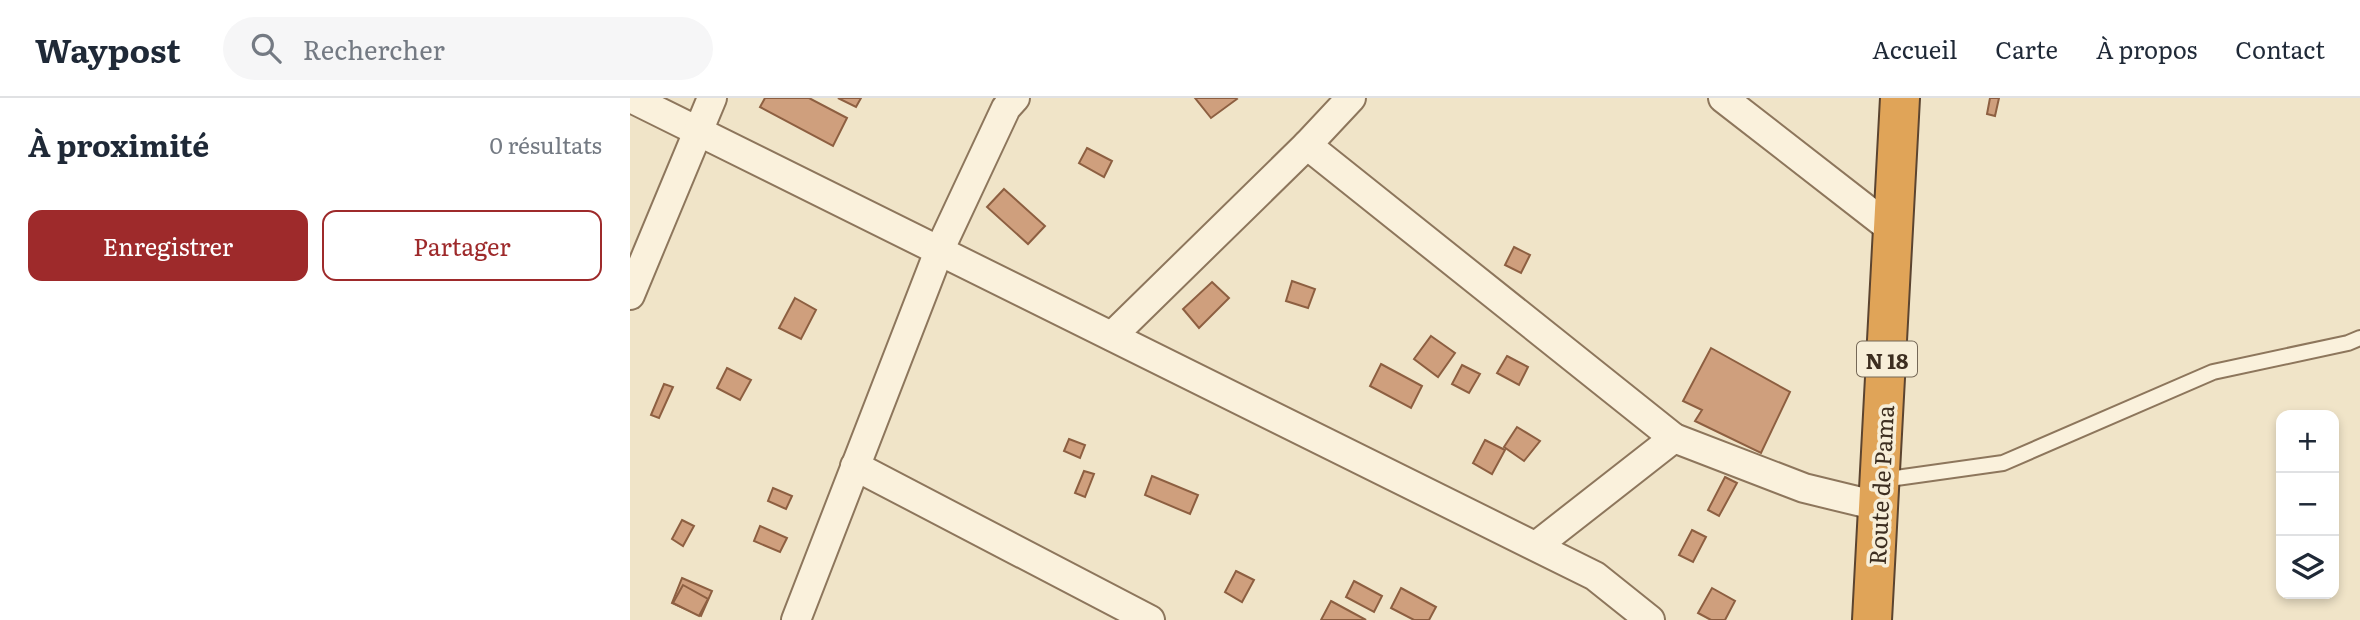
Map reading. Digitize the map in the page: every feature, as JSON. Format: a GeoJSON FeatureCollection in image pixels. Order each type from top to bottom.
{"type":"FeatureCollection","features":[{"type":"Feature","properties":{"kind":"highway","name":"Route de Pama"},"geometry":{"type":"LineString","coordinates":[[1872,620],[1900,98]]}},
{"type":"Feature","properties":{"kind":"street"},"geometry":{"type":"LineString","coordinates":[[631,98],[1595,576],[1635,614]]}},
{"type":"Feature","properties":{"kind":"street"},"geometry":{"type":"LineString","coordinates":[[630,295],[712,98]]}},
{"type":"Feature","properties":{"kind":"street"},"geometry":{"type":"LineString","coordinates":[[796,620],[939,251],[1006,108],[1015,98]]}},
{"type":"Feature","properties":{"kind":"street"},"geometry":{"type":"LineString","coordinates":[[1112,336],[1307,145],[1351,98]]}},
{"type":"Feature","properties":{"kind":"street"},"geometry":{"type":"LineString","coordinates":[[1723,98],[1894,231]]}},
{"type":"Feature","properties":{"kind":"street"},"geometry":{"type":"LineString","coordinates":[[1307,145],[1674,438],[1804,488],[1879,494]]}},
{"type":"Feature","properties":{"kind":"street"},"geometry":{"type":"LineString","coordinates":[[1536,546],[1674,438]]}},
{"type":"Feature","properties":{"kind":"street"},"geometry":{"type":"LineString","coordinates":[[855,466],[1150,620]]}},
{"type":"Feature","properties":{"kind":"lane"},"geometry":{"type":"LineString","coordinates":[[1879,494],[2003,463],[2213,372],[2348,343],[2360,338]]}},
{"type":"Feature","properties":{"kind":"building"},"geometry":{"type":"Polygon","coordinates":[[[765,98],[809,98],[847,118],[833,146],[760,107],[765,98]]]}},
{"type":"Feature","properties":{"kind":"building"},"geometry":{"type":"Polygon","coordinates":[[[838,98],[861,98],[856,107],[838,98]]]}},
{"type":"Feature","properties":{"kind":"building"},"geometry":{"type":"Polygon","coordinates":[[[1195,98],[1236,98],[1237,99],[1211,118],[1195,98]]]}},
{"type":"Feature","properties":{"kind":"building"},"geometry":{"type":"Polygon","coordinates":[[[1990,98],[1999,98],[1995,116],[1987,114],[1990,98]]]}},
{"type":"Feature","properties":{"kind":"building"},"geometry":{"type":"Polygon","coordinates":[[[1087,148],[1112,161],[1104,177],[1079,163],[1087,148]]]}},
{"type":"Feature","properties":{"kind":"building"},"geometry":{"type":"Polygon","coordinates":[[[1004,189],[1045,226],[1028,244],[987,207],[1004,189]]]}},
{"type":"Feature","properties":{"kind":"building"},"geometry":{"type":"Polygon","coordinates":[[[1514,247],[1530,255],[1521,273],[1505,265],[1514,247]]]}},
{"type":"Feature","properties":{"kind":"building"},"geometry":{"type":"Polygon","coordinates":[[[1292,281],[1315,289],[1308,308],[1286,301],[1292,281]]]}},
{"type":"Feature","properties":{"kind":"building"},"geometry":{"type":"Polygon","coordinates":[[[1212,282],[1229,298],[1199,328],[1183,309],[1212,282]]]}},
{"type":"Feature","properties":{"kind":"building"},"geometry":{"type":"Polygon","coordinates":[[[795,298],[816,310],[801,339],[779,328],[795,298]]]}},
{"type":"Feature","properties":{"kind":"building"},"geometry":{"type":"Polygon","coordinates":[[[1431,336],[1455,353],[1438,377],[1414,359],[1431,336]]]}},
{"type":"Feature","properties":{"kind":"building"},"geometry":{"type":"Polygon","coordinates":[[[1711,348],[1790,392],[1761,453],[1695,421],[1702,410],[1683,401],[1711,348]]]}},
{"type":"Feature","properties":{"kind":"building"},"geometry":{"type":"Polygon","coordinates":[[[1507,356],[1528,367],[1519,385],[1497,373],[1507,356]]]}},
{"type":"Feature","properties":{"kind":"building"},"geometry":{"type":"Polygon","coordinates":[[[1381,364],[1422,386],[1411,408],[1370,386],[1381,364]]]}},
{"type":"Feature","properties":{"kind":"building"},"geometry":{"type":"Polygon","coordinates":[[[1462,365],[1480,374],[1469,393],[1452,384],[1462,365]]]}},
{"type":"Feature","properties":{"kind":"building"},"geometry":{"type":"Polygon","coordinates":[[[727,368],[751,380],[740,400],[717,388],[727,368]]]}},
{"type":"Feature","properties":{"kind":"building"},"geometry":{"type":"Polygon","coordinates":[[[664,384],[673,387],[659,418],[651,415],[664,384]]]}},
{"type":"Feature","properties":{"kind":"building"},"geometry":{"type":"Polygon","coordinates":[[[1517,427],[1540,441],[1524,461],[1504,447],[1517,427]]]}},
{"type":"Feature","properties":{"kind":"building"},"geometry":{"type":"Polygon","coordinates":[[[1069,439],[1085,445],[1080,458],[1064,451],[1069,439]]]}},
{"type":"Feature","properties":{"kind":"building"},"geometry":{"type":"Polygon","coordinates":[[[1485,440],[1505,450],[1492,474],[1473,463],[1485,440]]]}},
{"type":"Feature","properties":{"kind":"building"},"geometry":{"type":"Polygon","coordinates":[[[1084,471],[1094,474],[1085,497],[1075,493],[1084,471]]]}},
{"type":"Feature","properties":{"kind":"building"},"geometry":{"type":"Polygon","coordinates":[[[1152,476],[1198,495],[1190,514],[1145,495],[1152,476]]]}},
{"type":"Feature","properties":{"kind":"building"},"geometry":{"type":"Polygon","coordinates":[[[1725,477],[1737,483],[1719,516],[1708,510],[1725,477]]]}},
{"type":"Feature","properties":{"kind":"building"},"geometry":{"type":"Polygon","coordinates":[[[773,488],[792,496],[786,509],[768,501],[773,488]]]}},
{"type":"Feature","properties":{"kind":"building"},"geometry":{"type":"Polygon","coordinates":[[[682,520],[694,526],[683,546],[672,539],[682,520]]]}},
{"type":"Feature","properties":{"kind":"building"},"geometry":{"type":"Polygon","coordinates":[[[760,526],[787,538],[780,552],[754,541],[760,526]]]}},
{"type":"Feature","properties":{"kind":"building"},"geometry":{"type":"Polygon","coordinates":[[[1692,530],[1706,537],[1693,562],[1679,555],[1692,530]]]}},
{"type":"Feature","properties":{"kind":"building"},"geometry":{"type":"Polygon","coordinates":[[[1236,571],[1254,580],[1242,602],[1225,592],[1236,571]]]}},
{"type":"Feature","properties":{"kind":"building"},"geometry":{"type":"Polygon","coordinates":[[[682,578],[712,591],[701,616],[672,603],[682,578]]]}},
{"type":"Feature","properties":{"kind":"building"},"geometry":{"type":"Polygon","coordinates":[[[1354,581],[1382,596],[1374,612],[1346,597],[1354,581]]]}},
{"type":"Feature","properties":{"kind":"building"},"geometry":{"type":"Polygon","coordinates":[[[683,585],[708,599],[699,616],[673,603],[683,585]]]}},
{"type":"Feature","properties":{"kind":"building"},"geometry":{"type":"Polygon","coordinates":[[[1401,588],[1436,607],[1429,620],[1414,620],[1391,608],[1401,588]]]}},
{"type":"Feature","properties":{"kind":"building"},"geometry":{"type":"Polygon","coordinates":[[[1712,588],[1735,601],[1725,620],[1711,620],[1698,613],[1712,588]]]}},
{"type":"Feature","properties":{"kind":"building"},"geometry":{"type":"Polygon","coordinates":[[[1331,601],[1366,620],[1321,620],[1331,601]]]}}]}
